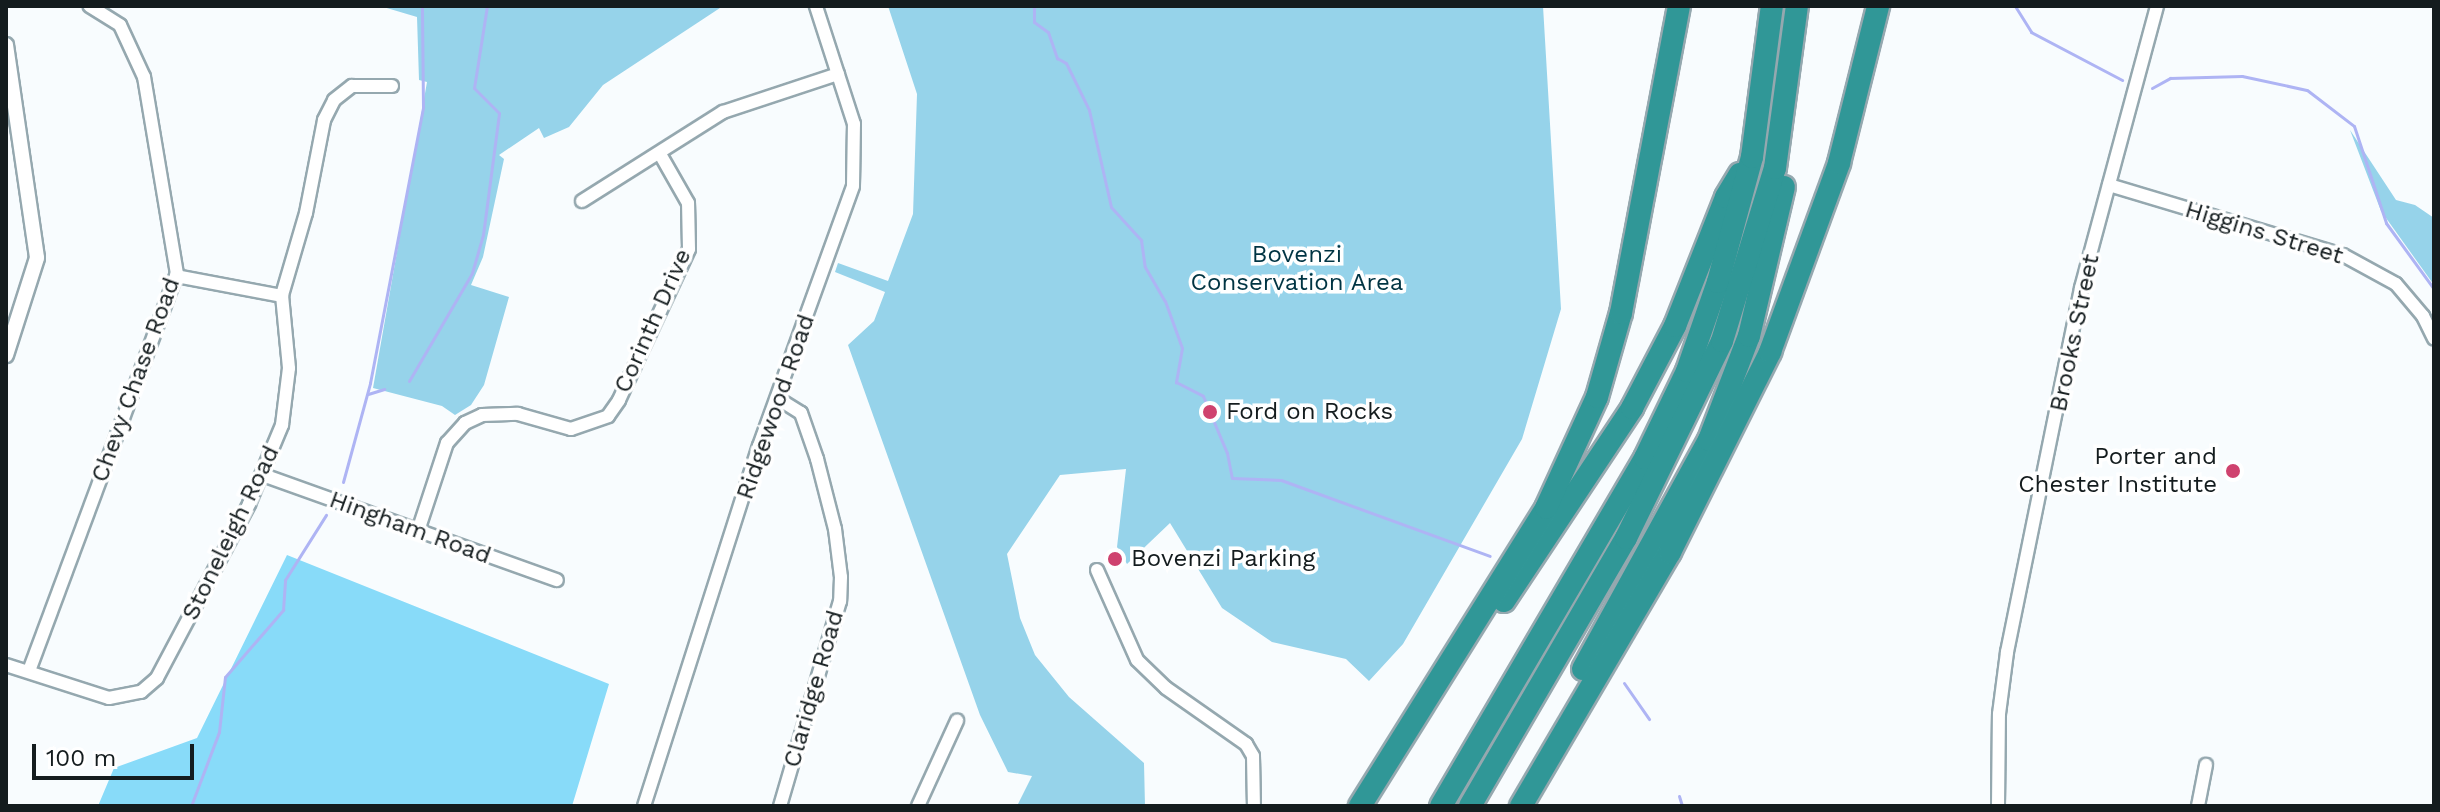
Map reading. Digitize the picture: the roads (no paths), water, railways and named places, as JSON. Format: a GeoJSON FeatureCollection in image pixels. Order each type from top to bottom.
{"type":"FeatureCollection","features":[{"type":"Feature","properties":{"kind":"highway"},"geometry":{"type":"LineString","coordinates":[[1360,806],[1546,508],[1597,397],[1621,313],[1679,6]]}},
{"type":"Feature","properties":{"kind":"highway"},"geometry":{"type":"LineString","coordinates":[[1441,806],[1645,458],[1687,371],[1718,282],[1752,157],[1772,6]]}},
{"type":"Feature","properties":{"kind":"highway"},"geometry":{"type":"LineString","coordinates":[[1470,806],[1626,538],[1706,379],[1752,254],[1785,110],[1797,6]]}},
{"type":"Feature","properties":{"kind":"highway"},"geometry":{"type":"LineString","coordinates":[[1521,806],[1670,552],[1770,352],[1839,163],[1878,6]]}},
{"type":"Feature","properties":{"kind":"highway"},"geometry":{"type":"LineString","coordinates":[[1563,731],[1582,671],[1678,501],[1733,380],[1758,301],[1787,172],[1785,110]]}},
{"type":"Feature","properties":{"kind":"highway"},"geometry":{"type":"LineString","coordinates":[[1419,714],[1500,606],[1632,408],[1675,326],[1726,197],[1752,157]]}},
{"type":"Feature","properties":{"kind":"street","name":"Chevy Chase Road"},"geometry":{"type":"LineString","coordinates":[[29,671],[176,276],[144,77],[120,25],[90,6]]}},
{"type":"Feature","properties":{"kind":"street","name":"Ridgewood Road"},"geometry":{"type":"LineString","coordinates":[[644,806],[777,398],[853,186],[854,124],[816,6]]}},
{"type":"Feature","properties":{"kind":"street","name":"Brooks Street"},"geometry":{"type":"LineString","coordinates":[[1998,806],[1999,714],[2007,652],[2081,288],[2157,6]]}},
{"type":"Feature","properties":{"kind":"street"},"geometry":{"type":"LineString","coordinates":[[6,45],[11,138],[33,211],[37,258],[13,315],[6,355]]}},
{"type":"Feature","properties":{"kind":"street"},"geometry":{"type":"LineString","coordinates":[[582,201],[723,112],[838,74]]}},
{"type":"Feature","properties":{"kind":"street","name":"Stoneleigh Road"},"geometry":{"type":"LineString","coordinates":[[6,665],[109,698],[130,696],[150,686],[263,475],[288,395],[282,296],[328,110],[352,86],[392,86]]}},
{"type":"Feature","properties":{"kind":"street","name":"Corinth Drive"},"geometry":{"type":"LineString","coordinates":[[418,531],[447,443],[465,423],[482,415],[518,414],[571,429],[608,416],[619,400],[689,249],[688,203],[660,154]]}},
{"type":"Feature","properties":{"kind":"street","name":"Higgins Street"},"geometry":{"type":"LineString","coordinates":[[2109,185],[2343,255],[2396,284],[2423,316],[2434,339]]}},
{"type":"Feature","properties":{"kind":"street"},"geometry":{"type":"LineString","coordinates":[[176,276],[282,296]]}},
{"type":"Feature","properties":{"kind":"street","name":"Claridge Road"},"geometry":{"type":"LineString","coordinates":[[777,398],[801,413],[830,506],[841,577],[840,601],[780,806]]}},
{"type":"Feature","properties":{"kind":"street","name":"Hingham Road"},"geometry":{"type":"LineString","coordinates":[[263,475],[557,580]]}},
{"type":"Feature","properties":{"kind":"street"},"geometry":{"type":"LineString","coordinates":[[1097,570],[1137,660],[1160,684],[1249,748],[1254,806]]}},
{"type":"Feature","properties":{"kind":"street"},"geometry":{"type":"LineString","coordinates":[[918,806],[957,721]]}},
{"type":"Feature","properties":{"kind":"street"},"geometry":{"type":"LineString","coordinates":[[2198,806],[2206,765]]}},
{"type":"Feature","properties":{"kind":"waterway"},"geometry":{"type":"LineString","coordinates":[[343,482],[370,383],[423,107],[422,6]]}},
{"type":"Feature","properties":{"kind":"waterway"},"geometry":{"type":"LineString","coordinates":[[409,381],[472,273],[483,235],[499,113],[474,88],[487,6]]}},
{"type":"Feature","properties":{"kind":"waterway"},"geometry":{"type":"LineString","coordinates":[[1034,6],[1034,22],[1048,32],[1057,58],[1066,63],[1089,110],[1111,207],[1141,240],[1145,267],[1165,301],[1182,348],[1176,382],[1203,396],[1227,453],[1232,478],[1281,480],[1490,556]]}},
{"type":"Feature","properties":{"kind":"waterway"},"geometry":{"type":"LineString","coordinates":[[2015,6],[2031,32],[2122,80]]}},
{"type":"Feature","properties":{"kind":"waterway"},"geometry":{"type":"LineString","coordinates":[[2152,88],[2170,78],[2242,76],[2307,90],[2354,126],[2386,223],[2434,289]]}},
{"type":"Feature","properties":{"kind":"waterway"},"geometry":{"type":"LineString","coordinates":[[368,394],[384,389]]}},
{"type":"Feature","properties":{"kind":"waterway"},"geometry":{"type":"LineString","coordinates":[[191,806],[219,732],[225,677],[283,610],[285,580],[326,515]]}},
{"type":"Feature","properties":{"kind":"waterway"},"geometry":{"type":"LineString","coordinates":[[1624,683],[1649,719]]}},
{"type":"Feature","properties":{"kind":"waterway"},"geometry":{"type":"LineString","coordinates":[[1679,796],[1682,806]]}},
{"type":"Feature","properties":{"kind":"place","name":"Ford on Rocks"},"geometry":{"type":"Point","coordinates":[1210,412]}},
{"type":"Feature","properties":{"kind":"place","name":"Porter and Chester Institute"},"geometry":{"type":"Point","coordinates":[2233,471]}},
{"type":"Feature","properties":{"kind":"place","name":"Bovenzi Parking"},"geometry":{"type":"Point","coordinates":[1115,559]}},
{"type":"Feature","properties":{"kind":"park label","name":"Bovenzi Conservation Area"},"geometry":{"type":"Point","coordinates":[1297,269]}}]}
